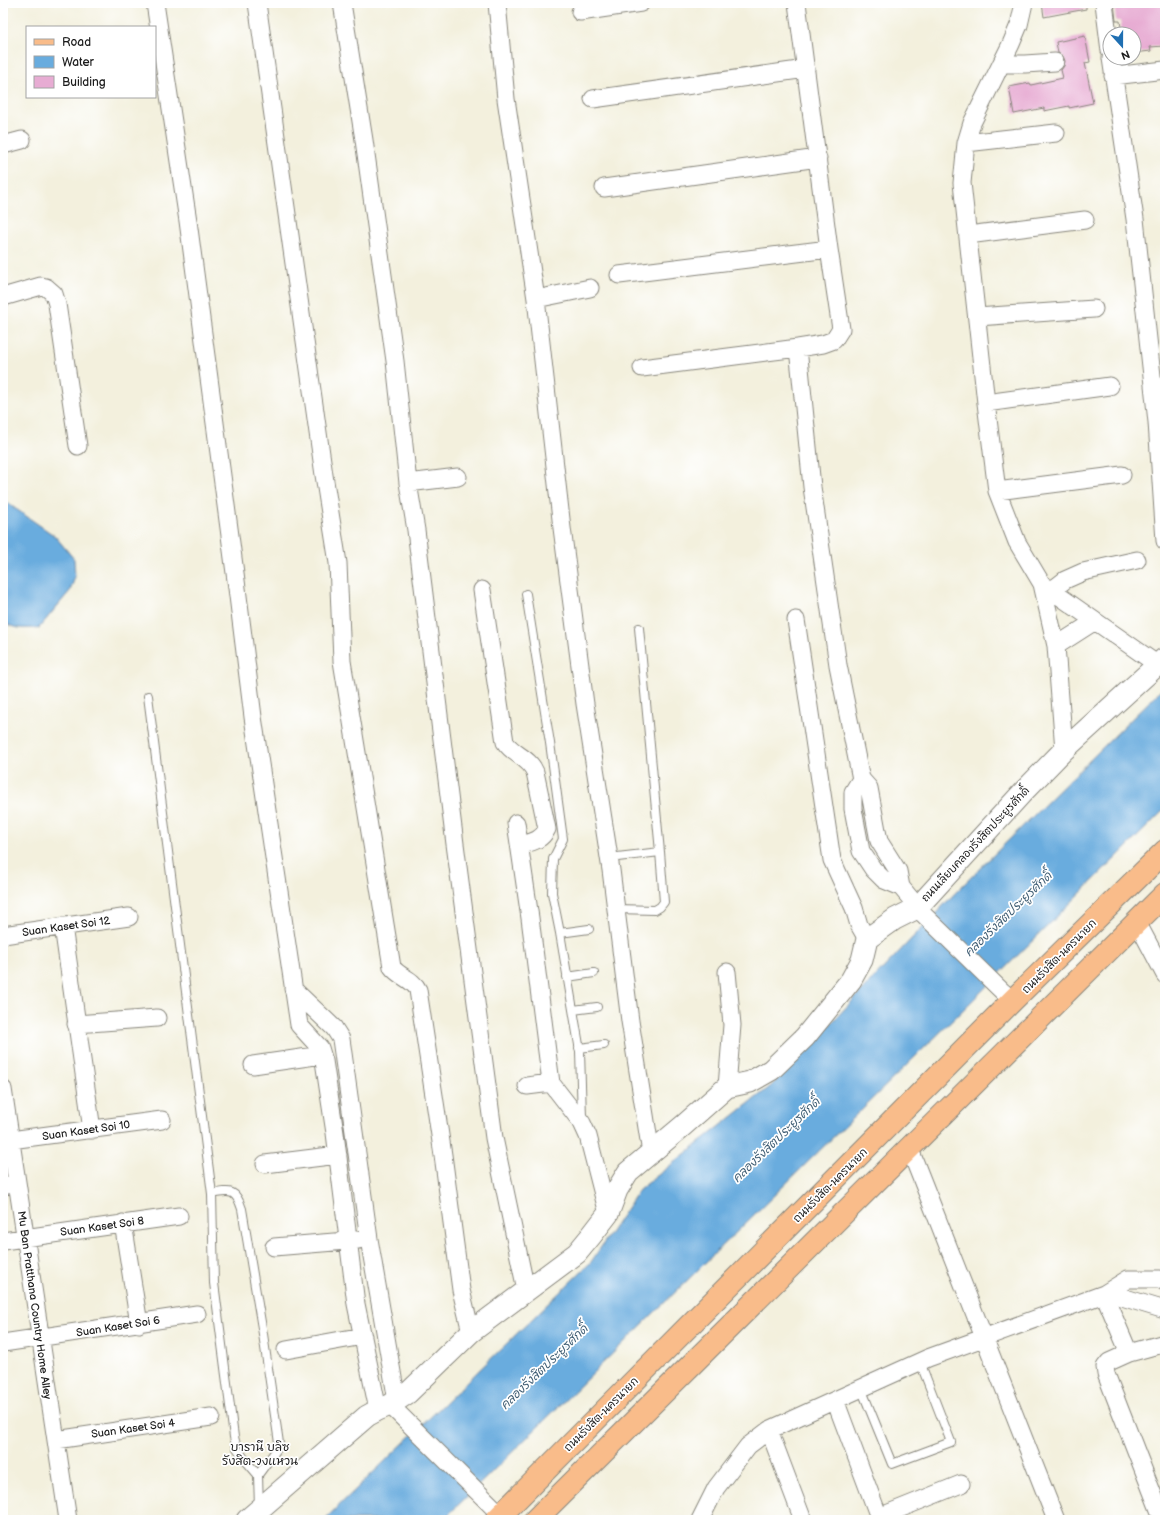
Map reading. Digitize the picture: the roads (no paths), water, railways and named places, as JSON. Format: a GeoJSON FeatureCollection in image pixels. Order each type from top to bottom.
{"type":"FeatureCollection","features":[{"type":"Feature","properties":{"kind":"main road","name":"ถนนรังสิต-นครนายก"},"geometry":{"type":"LineString","coordinates":[[496,1514],[1008,996],[1165,851]]}},
{"type":"Feature","properties":{"kind":"main road"},"geometry":{"type":"LineString","coordinates":[[535,1520],[1165,894]]}},
{"type":"Feature","properties":{"kind":"street"},"geometry":{"type":"LineString","coordinates":[[155,3],[188,221],[253,717],[299,1025],[320,1048],[322,1055],[338,1155],[347,1241],[356,1304],[363,1336],[388,1405],[412,1427],[496,1514]]}},
{"type":"Feature","properties":{"kind":"street"},"geometry":{"type":"LineString","coordinates":[[257,3],[324,475],[338,563],[342,661],[392,967],[396,972],[415,984],[418,990],[443,1155],[461,1290],[471,1332]]}},
{"type":"Feature","properties":{"kind":"street"},"geometry":{"type":"LineString","coordinates":[[342,3],[364,140],[395,361],[408,483],[416,530],[455,844],[494,1138],[526,1290]]}},
{"type":"Feature","properties":{"kind":"street"},"geometry":{"type":"LineString","coordinates":[[497,3],[507,107],[536,299],[562,528],[585,704],[609,858],[630,1021],[651,1153]]}},
{"type":"Feature","properties":{"kind":"street"},"geometry":{"type":"LineString","coordinates":[[580,12],[641,3]]}},
{"type":"Feature","properties":{"kind":"street"},"geometry":{"type":"LineString","coordinates":[[642,368],[823,344],[834,340],[841,329],[797,3]]}},
{"type":"Feature","properties":{"kind":"street"},"geometry":{"type":"LineString","coordinates":[[1024,3],[1019,24],[972,123],[966,143],[962,183],[997,491],[1017,542],[1047,588],[1095,621],[1161,662]]}},
{"type":"Feature","properties":{"kind":"street"},"geometry":{"type":"LineString","coordinates":[[1104,3],[1107,26]]}},
{"type":"Feature","properties":{"kind":"street"},"geometry":{"type":"LineString","coordinates":[[1001,64],[1055,62]]}},
{"type":"Feature","properties":{"kind":"street"},"geometry":{"type":"LineString","coordinates":[[1112,66],[1135,219],[1157,422],[1165,541]]}},
{"type":"Feature","properties":{"kind":"street"},"geometry":{"type":"LineString","coordinates":[[593,99],[806,70]]}},
{"type":"Feature","properties":{"kind":"street"},"geometry":{"type":"LineString","coordinates":[[1113,76],[1165,70]]}},
{"type":"Feature","properties":{"kind":"street"},"geometry":{"type":"LineString","coordinates":[[966,143],[1056,133]]}},
{"type":"Feature","properties":{"kind":"street"},"geometry":{"type":"LineString","coordinates":[[3,145],[22,140]]}},
{"type":"Feature","properties":{"kind":"street"},"geometry":{"type":"LineString","coordinates":[[604,188],[818,158]]}},
{"type":"Feature","properties":{"kind":"street"},"geometry":{"type":"LineString","coordinates":[[968,235],[1085,220]]}},
{"type":"Feature","properties":{"kind":"street"},"geometry":{"type":"LineString","coordinates":[[619,275],[829,249]]}},
{"type":"Feature","properties":{"kind":"street"},"geometry":{"type":"LineString","coordinates":[[3,297],[41,286],[46,286],[50,289],[57,304],[78,446]]}},
{"type":"Feature","properties":{"kind":"street"},"geometry":{"type":"LineString","coordinates":[[536,299],[590,288]]}},
{"type":"Feature","properties":{"kind":"street"},"geometry":{"type":"LineString","coordinates":[[977,317],[1094,309]]}},
{"type":"Feature","properties":{"kind":"street"},"geometry":{"type":"LineString","coordinates":[[798,348],[812,487],[830,611],[838,665],[861,779],[853,792],[853,809],[861,851],[873,869],[884,880],[901,887],[921,911],[1008,996]]}},
{"type":"Feature","properties":{"kind":"street"},"geometry":{"type":"LineString","coordinates":[[986,403],[1110,386]]}},
{"type":"Feature","properties":{"kind":"street"},"geometry":{"type":"LineString","coordinates":[[997,491],[1122,475]]}},
{"type":"Feature","properties":{"kind":"street"},"geometry":{"type":"LineString","coordinates":[[408,483],[458,477]]}},
{"type":"Feature","properties":{"kind":"street"},"geometry":{"type":"LineString","coordinates":[[1047,588],[1083,572],[1137,560]]}},
{"type":"Feature","properties":{"kind":"street"},"geometry":{"type":"LineString","coordinates":[[1047,588],[1056,646],[1064,750]]}},
{"type":"Feature","properties":{"kind":"street"},"geometry":{"type":"LineString","coordinates":[[482,590],[505,742],[512,750],[527,759],[532,765],[535,772],[547,829],[539,840],[520,845]]}},
{"type":"Feature","properties":{"kind":"street"},"geometry":{"type":"LineString","coordinates":[[253,1514],[367,1416],[408,1393],[471,1332],[577,1253],[608,1214],[617,1190],[628,1172],[727,1087],[750,1082],[771,1070],[805,1037],[851,980],[862,960],[867,939],[859,925],[854,908],[832,860],[796,620]]}},
{"type":"Feature","properties":{"kind":"street"},"geometry":{"type":"LineString","coordinates":[[1056,646],[1095,621]]}},
{"type":"Feature","properties":{"kind":"street","name":"ถนนเลียบคลองรังสิตประยูรศักดิ์"},"geometry":{"type":"LineString","coordinates":[[867,939],[896,919],[921,911],[1023,792],[1064,750],[1161,662]]}},
{"type":"Feature","properties":{"kind":"street"},"geometry":{"type":"LineString","coordinates":[[516,823],[551,1083],[582,1123],[588,1136],[608,1214]]}},
{"type":"Feature","properties":{"kind":"street","name":"Suan Kaset Soi 12"},"geometry":{"type":"LineString","coordinates":[[3,935],[129,916]]}},
{"type":"Feature","properties":{"kind":"street"},"geometry":{"type":"LineString","coordinates":[[1137,922],[1165,975]]}},
{"type":"Feature","properties":{"kind":"street"},"geometry":{"type":"LineString","coordinates":[[63,926],[92,1130]]}},
{"type":"Feature","properties":{"kind":"street"},"geometry":{"type":"LineString","coordinates":[[727,972],[732,1025],[727,1087]]}},
{"type":"Feature","properties":{"kind":"street"},"geometry":{"type":"LineString","coordinates":[[294,989],[334,1028],[341,1039],[369,1239],[388,1405]]}},
{"type":"Feature","properties":{"kind":"street"},"geometry":{"type":"LineString","coordinates":[[76,1024],[157,1018]]}},
{"type":"Feature","properties":{"kind":"street"},"geometry":{"type":"LineString","coordinates":[[252,1065],[322,1055]]}},
{"type":"Feature","properties":{"kind":"street"},"geometry":{"type":"LineString","coordinates":[[527,1086],[551,1083]]}},
{"type":"Feature","properties":{"kind":"street","name":"Mu Ban Pratthana Country Home Alley"},"geometry":{"type":"LineString","coordinates":[[3,1089],[10,1184],[25,1237],[68,1520]]}},
{"type":"Feature","properties":{"kind":"street","name":"Suan Kaset Soi 10"},"geometry":{"type":"LineString","coordinates":[[7,1141],[162,1120]]}},
{"type":"Feature","properties":{"kind":"street"},"geometry":{"type":"LineString","coordinates":[[909,1148],[1056,1520]]}},
{"type":"Feature","properties":{"kind":"street"},"geometry":{"type":"LineString","coordinates":[[264,1164],[338,1155]]}},
{"type":"Feature","properties":{"kind":"street","name":"Suan Kaset Soi 8"},"geometry":{"type":"LineString","coordinates":[[3,1240],[179,1216]]}},
{"type":"Feature","properties":{"kind":"street"},"geometry":{"type":"LineString","coordinates":[[123,1223],[139,1324]]}},
{"type":"Feature","properties":{"kind":"street"},"geometry":{"type":"LineString","coordinates":[[274,1247],[369,1239]]}},
{"type":"Feature","properties":{"kind":"street"},"geometry":{"type":"LineString","coordinates":[[700,1520],[716,1488],[748,1446],[769,1430],[924,1360],[1107,1293],[1128,1279],[1160,1279],[1165,1282]]}},
{"type":"Feature","properties":{"kind":"street"},"geometry":{"type":"LineString","coordinates":[[1107,1293],[1165,1310]]}},
{"type":"Feature","properties":{"kind":"street"},"geometry":{"type":"LineString","coordinates":[[1107,1293],[1129,1353]]}},
{"type":"Feature","properties":{"kind":"street","name":"Suan Kaset Soi 6"},"geometry":{"type":"LineString","coordinates":[[3,1343],[139,1324],[197,1314]]}},
{"type":"Feature","properties":{"kind":"street"},"geometry":{"type":"LineString","coordinates":[[286,1350],[363,1336]]}},
{"type":"Feature","properties":{"kind":"street"},"geometry":{"type":"LineString","coordinates":[[1163,1520],[1106,1374],[1105,1367],[1109,1362],[1129,1353],[1165,1344]]}},
{"type":"Feature","properties":{"kind":"street"},"geometry":{"type":"LineString","coordinates":[[835,1400],[879,1518],[960,1484]]}},
{"type":"Feature","properties":{"kind":"street","name":"Suan Kaset Soi 4"},"geometry":{"type":"LineString","coordinates":[[56,1440],[211,1417]]}},
{"type":"Feature","properties":{"kind":"street"},"geometry":{"type":"LineString","coordinates":[[769,1430],[803,1520]]}},
{"type":"Feature","properties":{"kind":"lane"},"geometry":{"type":"LineString","coordinates":[[526,594],[550,742],[563,839],[553,859],[552,892],[579,1048],[582,1123]]}},
{"type":"Feature","properties":{"kind":"lane"},"geometry":{"type":"LineString","coordinates":[[616,909],[655,910],[664,902],[639,628]]}},
{"type":"Feature","properties":{"kind":"lane"},"geometry":{"type":"LineString","coordinates":[[148,696],[212,1194],[214,1283],[234,1437],[238,1448],[246,1461],[258,1475]]}},
{"type":"Feature","properties":{"kind":"lane"},"geometry":{"type":"LineString","coordinates":[[609,858],[660,852]]}},
{"type":"Feature","properties":{"kind":"lane"},"geometry":{"type":"LineString","coordinates":[[560,933],[589,929]]}},
{"type":"Feature","properties":{"kind":"lane"},"geometry":{"type":"LineString","coordinates":[[567,977],[594,974]]}},
{"type":"Feature","properties":{"kind":"lane"},"geometry":{"type":"LineString","coordinates":[[573,1010],[596,1007]]}},
{"type":"Feature","properties":{"kind":"lane"},"geometry":{"type":"LineString","coordinates":[[579,1048],[604,1045]]}},
{"type":"Feature","properties":{"kind":"lane"},"geometry":{"type":"LineString","coordinates":[[212,1194],[232,1192],[238,1197],[242,1209],[263,1334],[278,1442],[277,1449],[258,1475],[253,1514]]}},
{"type":"Feature","properties":{"kind":"lane"},"geometry":{"type":"LineString","coordinates":[[862,1388],[892,1464],[952,1442],[924,1360]]}},
{"type":"Feature","properties":{"kind":"water"},"geometry":{"type":"Polygon","coordinates":[[[3,500],[55,536],[74,559],[75,577],[70,591],[39,628],[14,627],[6,623],[3,619],[3,500]]]}},
{"type":"Feature","properties":{"kind":"water","name":"คลองรังสิตประยูรศักดิ์"},"geometry":{"type":"Polygon","coordinates":[[[1165,686],[1165,809],[969,1004],[443,1520],[324,1520],[591,1262],[639,1190],[771,1086],[958,890],[1165,686]]]}},
{"type":"Feature","properties":{"kind":"district","name":"บารานี บลิซ รังสิต-วงแหวน"},"geometry":{"type":"Point","coordinates":[260,1454]}}]}
